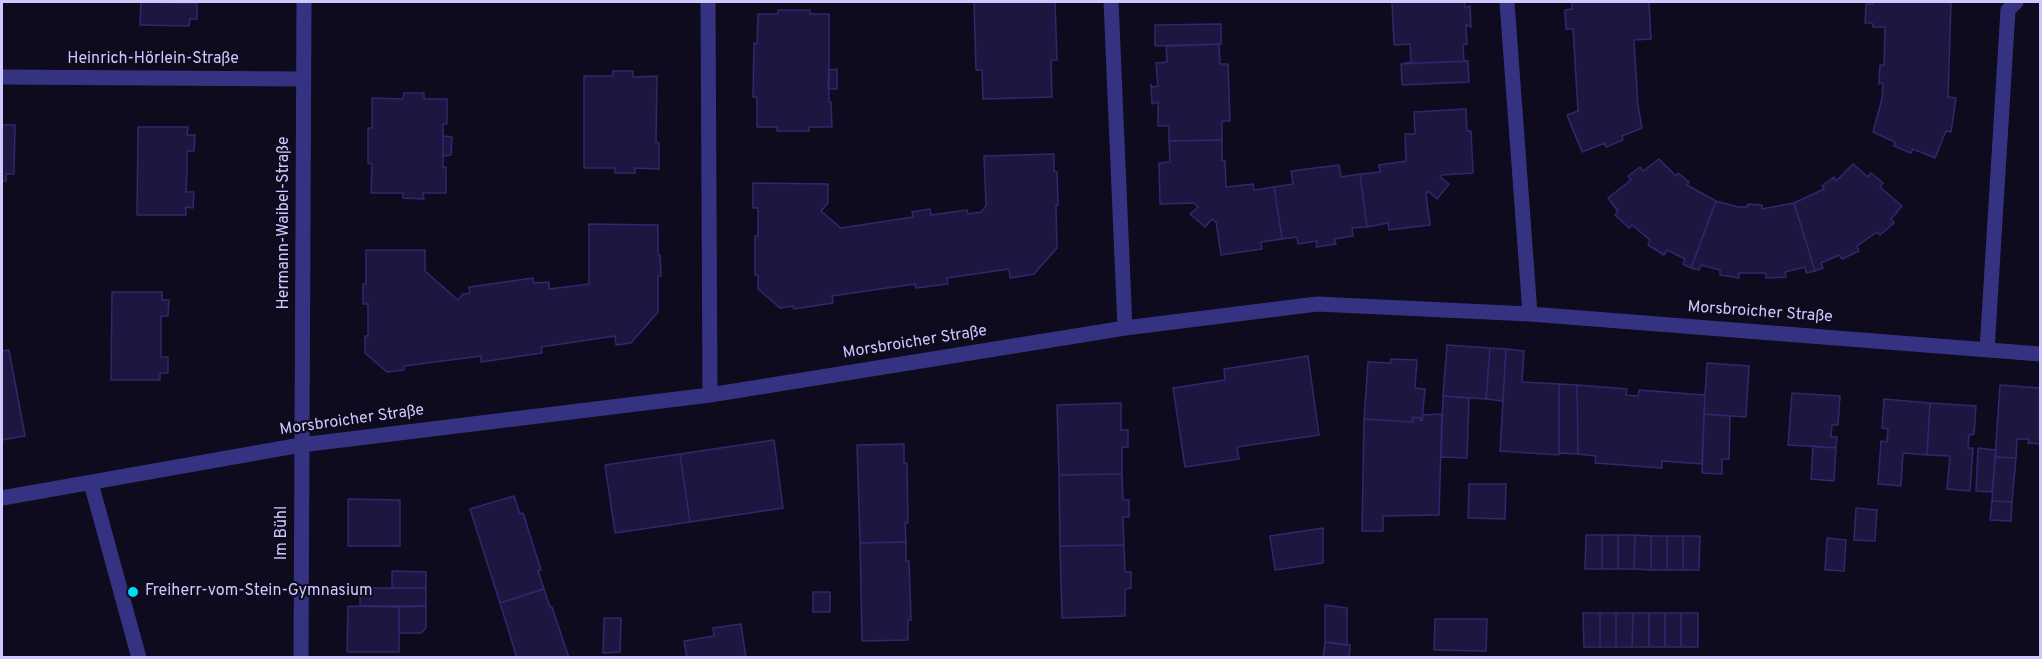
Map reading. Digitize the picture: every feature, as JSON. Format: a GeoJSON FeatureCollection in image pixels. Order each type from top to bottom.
{"type":"FeatureCollection","features":[{"type":"Feature","properties":{"kind":"street","name":"Hermann-Waibel-Straße"},"geometry":{"type":"LineString","coordinates":[[301,445],[304,2]]}},
{"type":"Feature","properties":{"kind":"street"},"geometry":{"type":"LineString","coordinates":[[708,2],[710,394]]}},
{"type":"Feature","properties":{"kind":"street"},"geometry":{"type":"LineString","coordinates":[[1111,2],[1125,328]]}},
{"type":"Feature","properties":{"kind":"street"},"geometry":{"type":"LineString","coordinates":[[1507,2],[1530,314]]}},
{"type":"Feature","properties":{"kind":"street"},"geometry":{"type":"LineString","coordinates":[[1987,350],[2012,6]]}},
{"type":"Feature","properties":{"kind":"street","name":"Heinrich-Hörlein-Straße"},"geometry":{"type":"LineString","coordinates":[[2,77],[303,79]]}},
{"type":"Feature","properties":{"kind":"street","name":"Morsbroicher Straße"},"geometry":{"type":"LineString","coordinates":[[2,498],[301,445],[710,394],[1125,328],[1317,304],[1365,304],[1530,314],[2040,354]]}},
{"type":"Feature","properties":{"kind":"street","name":"Im Bühl"},"geometry":{"type":"LineString","coordinates":[[301,445],[301,657]]}},
{"type":"Feature","properties":{"kind":"street"},"geometry":{"type":"LineString","coordinates":[[91,483],[139,657]]}},
{"type":"Feature","properties":{"kind":"building"},"geometry":{"type":"Polygon","coordinates":[[[141,2],[197,3],[197,19],[190,19],[189,26],[140,25],[141,2]]]}},
{"type":"Feature","properties":{"kind":"building"},"geometry":{"type":"Polygon","coordinates":[[[974,2],[1055,2],[1057,60],[1051,60],[1052,97],[983,99],[982,70],[976,70],[974,2]]]}},
{"type":"Feature","properties":{"kind":"building"},"geometry":{"type":"Polygon","coordinates":[[[1392,2],[1464,2],[1465,8],[1470,6],[1471,27],[1466,25],[1467,44],[1463,45],[1464,61],[1468,61],[1401,64],[1411,62],[1410,44],[1394,45],[1392,2]]]}},
{"type":"Feature","properties":{"kind":"building"},"geometry":{"type":"Polygon","coordinates":[[[1572,2],[1649,2],[1651,39],[1634,40],[1638,106],[1642,128],[1622,136],[1623,140],[1606,147],[1605,143],[1582,152],[1567,115],[1578,111],[1573,29],[1566,29],[1565,10],[1572,9],[1572,2]]]}},
{"type":"Feature","properties":{"kind":"building"},"geometry":{"type":"Polygon","coordinates":[[[1873,2],[1951,2],[1948,97],[1956,98],[1951,132],[1946,131],[1935,158],[1913,149],[1911,153],[1894,146],[1895,142],[1873,132],[1882,99],[1883,83],[1879,84],[1880,65],[1884,65],[1885,27],[1873,27],[1872,23],[1865,23],[1866,4],[1873,4],[1873,2]]]}},
{"type":"Feature","properties":{"kind":"building"},"geometry":{"type":"Polygon","coordinates":[[[778,10],[810,10],[810,14],[829,14],[829,102],[831,102],[832,127],[809,127],[809,131],[777,131],[777,127],[757,127],[757,97],[753,97],[754,43],[757,44],[758,14],[778,14],[778,10]]]}},
{"type":"Feature","properties":{"kind":"building"},"geometry":{"type":"Polygon","coordinates":[[[1221,24],[1221,44],[1155,46],[1155,25],[1221,24]]]}},
{"type":"Feature","properties":{"kind":"building"},"geometry":{"type":"Polygon","coordinates":[[[1221,44],[1219,45],[1220,64],[1228,64],[1230,121],[1222,121],[1222,140],[1169,141],[1169,126],[1158,126],[1158,102],[1152,104],[1151,84],[1152,87],[1158,86],[1156,63],[1167,62],[1166,46],[1221,44]]]}},
{"type":"Feature","properties":{"kind":"building"},"geometry":{"type":"Polygon","coordinates":[[[1468,61],[1469,82],[1402,85],[1401,64],[1468,61]]]}},
{"type":"Feature","properties":{"kind":"building"},"geometry":{"type":"Polygon","coordinates":[[[837,69],[837,89],[828,89],[829,70],[837,69]]]}},
{"type":"Feature","properties":{"kind":"building"},"geometry":{"type":"Polygon","coordinates":[[[613,71],[633,71],[633,77],[657,76],[656,142],[659,143],[659,169],[635,168],[635,173],[615,173],[615,168],[584,168],[584,76],[613,76],[613,71]]]}},
{"type":"Feature","properties":{"kind":"building"},"geometry":{"type":"Polygon","coordinates":[[[404,93],[424,93],[424,99],[447,99],[447,124],[443,124],[443,168],[446,167],[446,193],[423,193],[424,199],[403,198],[403,193],[371,193],[372,164],[368,163],[368,128],[372,128],[372,98],[403,99],[404,93]]]}},
{"type":"Feature","properties":{"kind":"building"},"geometry":{"type":"Polygon","coordinates":[[[1466,109],[1467,131],[1471,131],[1473,173],[1442,175],[1440,177],[1449,184],[1437,199],[1428,191],[1426,194],[1430,225],[1389,230],[1388,223],[1367,227],[1360,174],[1380,172],[1379,165],[1406,161],[1405,134],[1415,134],[1414,112],[1466,109]]]}},
{"type":"Feature","properties":{"kind":"building"},"geometry":{"type":"Polygon","coordinates":[[[2,125],[15,125],[14,174],[6,174],[6,181],[2,181],[2,125]]]}},
{"type":"Feature","properties":{"kind":"building"},"geometry":{"type":"Polygon","coordinates":[[[138,127],[188,127],[187,135],[195,135],[194,151],[187,151],[186,192],[194,192],[193,208],[186,207],[186,215],[137,215],[138,127]]]}},
{"type":"Feature","properties":{"kind":"building"},"geometry":{"type":"Polygon","coordinates":[[[443,136],[452,137],[451,155],[443,156],[443,136]]]}},
{"type":"Feature","properties":{"kind":"building"},"geometry":{"type":"Polygon","coordinates":[[[1222,140],[1226,187],[1253,184],[1254,190],[1274,187],[1282,239],[1261,242],[1262,249],[1221,255],[1216,222],[1212,219],[1205,227],[1190,214],[1198,207],[1194,203],[1160,204],[1159,163],[1170,162],[1169,141],[1222,140]]]}},
{"type":"Feature","properties":{"kind":"building"},"geometry":{"type":"Polygon","coordinates":[[[1054,154],[1054,171],[1057,172],[1057,248],[1034,274],[1010,278],[1009,269],[947,278],[948,284],[916,288],[915,284],[832,296],[833,303],[794,309],[793,306],[780,308],[758,289],[758,275],[755,275],[755,236],[758,236],[758,208],[753,208],[753,183],[828,184],[828,203],[821,211],[841,228],[913,217],[912,212],[930,209],[931,215],[967,210],[968,214],[981,212],[986,206],[984,156],[1054,154]]]}},
{"type":"Feature","properties":{"kind":"building"},"geometry":{"type":"Polygon","coordinates":[[[1659,159],[1676,176],[1678,173],[1689,182],[1687,185],[1716,201],[1691,268],[1683,264],[1685,259],[1667,250],[1664,255],[1648,245],[1650,240],[1632,225],[1629,228],[1615,215],[1618,211],[1608,198],[1631,180],[1628,176],[1640,167],[1643,171],[1659,159]]]}},
{"type":"Feature","properties":{"kind":"building"},"geometry":{"type":"Polygon","coordinates":[[[1853,164],[1868,177],[1871,173],[1883,183],[1880,187],[1902,206],[1891,219],[1894,223],[1880,235],[1877,232],[1857,246],[1859,251],[1842,259],[1839,255],[1821,263],[1823,268],[1815,271],[1794,203],[1824,189],[1822,186],[1834,177],[1836,181],[1853,164]]]}},
{"type":"Feature","properties":{"kind":"building"},"geometry":{"type":"Polygon","coordinates":[[[1339,165],[1341,177],[1360,174],[1367,227],[1352,228],[1353,236],[1334,239],[1336,244],[1316,247],[1317,241],[1298,244],[1297,237],[1282,239],[1274,187],[1293,184],[1291,171],[1339,165]]]}},
{"type":"Feature","properties":{"kind":"building"},"geometry":{"type":"Polygon","coordinates":[[[1716,201],[1738,207],[1747,207],[1748,204],[1762,205],[1762,209],[1794,203],[1815,271],[1806,273],[1805,267],[1785,272],[1786,277],[1766,278],[1766,273],[1739,273],[1739,278],[1720,275],[1720,270],[1701,265],[1699,270],[1691,268],[1716,201]]]}},
{"type":"Feature","properties":{"kind":"building"},"geometry":{"type":"Polygon","coordinates":[[[589,224],[658,225],[661,276],[658,276],[658,312],[631,343],[616,345],[615,336],[541,347],[542,353],[481,362],[481,356],[404,366],[404,370],[387,372],[365,353],[365,336],[368,336],[368,304],[363,304],[363,284],[366,284],[366,250],[425,250],[425,271],[458,300],[463,294],[470,293],[469,287],[533,278],[534,283],[549,282],[549,289],[589,284],[589,224]]]}},
{"type":"Feature","properties":{"kind":"building"},"geometry":{"type":"Polygon","coordinates":[[[112,292],[162,292],[162,300],[169,300],[168,316],[161,316],[161,357],[168,357],[168,373],[160,373],[160,380],[111,380],[112,292]]]}},
{"type":"Feature","properties":{"kind":"building"},"geometry":{"type":"Polygon","coordinates":[[[1447,345],[1490,348],[1486,399],[1443,396],[1447,345]]]}},
{"type":"Feature","properties":{"kind":"building"},"geometry":{"type":"Polygon","coordinates":[[[1490,348],[1506,349],[1503,401],[1486,399],[1490,348]]]}},
{"type":"Feature","properties":{"kind":"building"},"geometry":{"type":"Polygon","coordinates":[[[1506,349],[1524,351],[1522,382],[1559,384],[1559,455],[1500,451],[1506,349]]]}},
{"type":"Feature","properties":{"kind":"building"},"geometry":{"type":"Polygon","coordinates":[[[9,350],[25,436],[2,440],[2,351],[9,350]]]}},
{"type":"Feature","properties":{"kind":"building"},"geometry":{"type":"Polygon","coordinates":[[[1308,356],[1319,435],[1237,447],[1239,459],[1185,467],[1173,388],[1225,380],[1224,369],[1308,356]]]}},
{"type":"Feature","properties":{"kind":"building"},"geometry":{"type":"Polygon","coordinates":[[[1391,359],[1417,360],[1415,388],[1425,389],[1422,421],[1420,418],[1413,417],[1413,422],[1364,419],[1368,362],[1391,363],[1391,359]]]}},
{"type":"Feature","properties":{"kind":"building"},"geometry":{"type":"Polygon","coordinates":[[[1707,363],[1749,366],[1746,417],[1704,414],[1707,363]]]}},
{"type":"Feature","properties":{"kind":"building"},"geometry":{"type":"Polygon","coordinates":[[[1559,384],[1577,385],[1578,454],[1559,453],[1559,384]]]}},
{"type":"Feature","properties":{"kind":"building"},"geometry":{"type":"Polygon","coordinates":[[[1577,385],[1627,389],[1626,395],[1638,396],[1639,390],[1705,395],[1702,464],[1662,461],[1662,468],[1595,463],[1596,456],[1578,454],[1577,385]]]}},
{"type":"Feature","properties":{"kind":"building"},"geometry":{"type":"Polygon","coordinates":[[[2000,385],[2040,388],[2040,444],[2028,443],[2029,439],[2017,439],[2016,458],[1995,457],[2000,385]]]}},
{"type":"Feature","properties":{"kind":"building"},"geometry":{"type":"Polygon","coordinates":[[[1792,393],[1840,396],[1838,425],[1832,425],[1831,437],[1837,437],[1836,448],[1788,445],[1792,393]]]}},
{"type":"Feature","properties":{"kind":"building"},"geometry":{"type":"Polygon","coordinates":[[[1443,396],[1469,398],[1467,458],[1441,457],[1443,396]]]}},
{"type":"Feature","properties":{"kind":"building"},"geometry":{"type":"Polygon","coordinates":[[[1884,399],[1930,403],[1927,455],[1903,453],[1901,486],[1878,484],[1881,441],[1887,442],[1888,429],[1882,428],[1884,399]]]}},
{"type":"Feature","properties":{"kind":"building"},"geometry":{"type":"Polygon","coordinates":[[[1121,403],[1121,430],[1128,430],[1128,447],[1122,447],[1122,474],[1059,475],[1057,405],[1121,403]]]}},
{"type":"Feature","properties":{"kind":"building"},"geometry":{"type":"Polygon","coordinates":[[[1930,403],[1976,406],[1974,434],[1969,435],[1968,448],[1973,448],[1970,491],[1947,489],[1950,456],[1927,455],[1930,403]]]}},
{"type":"Feature","properties":{"kind":"building"},"geometry":{"type":"Polygon","coordinates":[[[1442,414],[1439,515],[1383,516],[1383,531],[1362,531],[1364,419],[1413,422],[1413,417],[1420,418],[1422,421],[1423,415],[1442,414]]]}},
{"type":"Feature","properties":{"kind":"building"},"geometry":{"type":"Polygon","coordinates":[[[1704,414],[1730,416],[1729,459],[1722,459],[1722,474],[1702,473],[1704,414]]]}},
{"type":"Feature","properties":{"kind":"building"},"geometry":{"type":"Polygon","coordinates":[[[774,440],[783,508],[690,522],[680,454],[774,440]]]}},
{"type":"Feature","properties":{"kind":"building"},"geometry":{"type":"Polygon","coordinates":[[[904,444],[904,463],[907,463],[906,542],[860,543],[857,445],[904,444]]]}},
{"type":"Feature","properties":{"kind":"building"},"geometry":{"type":"Polygon","coordinates":[[[1813,446],[1836,448],[1834,481],[1811,479],[1813,446]]]}},
{"type":"Feature","properties":{"kind":"building"},"geometry":{"type":"Polygon","coordinates":[[[1978,448],[1996,450],[1992,492],[1976,491],[1978,448]]]}},
{"type":"Feature","properties":{"kind":"building"},"geometry":{"type":"Polygon","coordinates":[[[680,454],[690,522],[615,533],[605,465],[680,454]]]}},
{"type":"Feature","properties":{"kind":"building"},"geometry":{"type":"Polygon","coordinates":[[[1995,457],[2016,458],[2012,502],[1992,501],[1995,457]]]}},
{"type":"Feature","properties":{"kind":"building"},"geometry":{"type":"Polygon","coordinates":[[[1122,474],[1123,500],[1129,500],[1129,517],[1123,517],[1124,545],[1060,546],[1059,475],[1122,474]]]}},
{"type":"Feature","properties":{"kind":"building"},"geometry":{"type":"Polygon","coordinates":[[[1469,484],[1506,484],[1505,519],[1468,518],[1469,484]]]}},
{"type":"Feature","properties":{"kind":"building"},"geometry":{"type":"Polygon","coordinates":[[[514,496],[520,514],[523,513],[541,570],[538,571],[544,589],[500,603],[470,509],[514,496]]]}},
{"type":"Feature","properties":{"kind":"building"},"geometry":{"type":"Polygon","coordinates":[[[348,499],[400,500],[400,546],[348,546],[348,499]]]}},
{"type":"Feature","properties":{"kind":"building"},"geometry":{"type":"Polygon","coordinates":[[[1992,501],[2012,502],[2011,521],[1990,520],[1992,501]]]}},
{"type":"Feature","properties":{"kind":"building"},"geometry":{"type":"Polygon","coordinates":[[[1856,508],[1877,510],[1875,541],[1854,540],[1856,508]]]}},
{"type":"Feature","properties":{"kind":"building"},"geometry":{"type":"Polygon","coordinates":[[[1323,528],[1323,563],[1275,570],[1270,536],[1323,528]]]}},
{"type":"Feature","properties":{"kind":"building"},"geometry":{"type":"Polygon","coordinates":[[[1586,535],[1602,535],[1602,569],[1585,569],[1586,535]]]}},
{"type":"Feature","properties":{"kind":"building"},"geometry":{"type":"Polygon","coordinates":[[[1602,535],[1618,535],[1618,569],[1602,569],[1602,535]]]}},
{"type":"Feature","properties":{"kind":"building"},"geometry":{"type":"Polygon","coordinates":[[[1618,535],[1635,535],[1634,569],[1618,569],[1618,535]]]}},
{"type":"Feature","properties":{"kind":"building"},"geometry":{"type":"Polygon","coordinates":[[[1635,535],[1651,536],[1651,570],[1634,569],[1635,535]]]}},
{"type":"Feature","properties":{"kind":"building"},"geometry":{"type":"Polygon","coordinates":[[[1651,536],[1667,536],[1667,570],[1651,570],[1651,536]]]}},
{"type":"Feature","properties":{"kind":"building"},"geometry":{"type":"Polygon","coordinates":[[[1667,536],[1683,536],[1683,570],[1667,570],[1667,536]]]}},
{"type":"Feature","properties":{"kind":"building"},"geometry":{"type":"Polygon","coordinates":[[[1683,536],[1700,536],[1699,570],[1683,570],[1683,536]]]}},
{"type":"Feature","properties":{"kind":"building"},"geometry":{"type":"Polygon","coordinates":[[[1827,538],[1846,540],[1844,571],[1825,570],[1827,538]]]}},
{"type":"Feature","properties":{"kind":"building"},"geometry":{"type":"Polygon","coordinates":[[[906,542],[911,620],[908,620],[908,640],[862,641],[860,543],[906,542]]]}},
{"type":"Feature","properties":{"kind":"building"},"geometry":{"type":"Polygon","coordinates":[[[1124,545],[1125,572],[1131,572],[1131,588],[1125,589],[1125,616],[1062,618],[1060,546],[1124,545]]]}},
{"type":"Feature","properties":{"kind":"building"},"geometry":{"type":"Polygon","coordinates":[[[392,571],[426,572],[426,588],[392,588],[392,571]]]}},
{"type":"Feature","properties":{"kind":"building"},"geometry":{"type":"Polygon","coordinates":[[[360,588],[426,588],[426,606],[360,606],[360,588]]]}},
{"type":"Feature","properties":{"kind":"building"},"geometry":{"type":"Polygon","coordinates":[[[544,589],[569,658],[517,658],[500,603],[544,589]]]}},
{"type":"Feature","properties":{"kind":"building"},"geometry":{"type":"Polygon","coordinates":[[[813,592],[830,592],[830,612],[813,612],[813,592]]]}},
{"type":"Feature","properties":{"kind":"building"},"geometry":{"type":"Polygon","coordinates":[[[1325,605],[1347,608],[1347,645],[1325,642],[1325,605]]]}},
{"type":"Feature","properties":{"kind":"building"},"geometry":{"type":"Polygon","coordinates":[[[348,606],[399,607],[399,652],[347,652],[348,606]]]}},
{"type":"Feature","properties":{"kind":"building"},"geometry":{"type":"Polygon","coordinates":[[[426,606],[426,628],[421,633],[399,633],[399,607],[426,606]]]}},
{"type":"Feature","properties":{"kind":"building"},"geometry":{"type":"Polygon","coordinates":[[[1583,613],[1600,613],[1600,647],[1584,647],[1583,613]]]}},
{"type":"Feature","properties":{"kind":"building"},"geometry":{"type":"Polygon","coordinates":[[[1600,613],[1616,613],[1616,647],[1600,647],[1600,613]]]}},
{"type":"Feature","properties":{"kind":"building"},"geometry":{"type":"Polygon","coordinates":[[[1616,613],[1633,613],[1632,647],[1616,647],[1616,613]]]}},
{"type":"Feature","properties":{"kind":"building"},"geometry":{"type":"Polygon","coordinates":[[[1633,613],[1649,613],[1649,647],[1632,647],[1633,613]]]}},
{"type":"Feature","properties":{"kind":"building"},"geometry":{"type":"Polygon","coordinates":[[[1649,613],[1665,613],[1665,647],[1649,647],[1649,613]]]}},
{"type":"Feature","properties":{"kind":"building"},"geometry":{"type":"Polygon","coordinates":[[[1665,613],[1681,613],[1681,647],[1665,647],[1665,613]]]}},
{"type":"Feature","properties":{"kind":"building"},"geometry":{"type":"Polygon","coordinates":[[[1681,613],[1698,613],[1698,647],[1681,647],[1681,613]]]}},
{"type":"Feature","properties":{"kind":"building"},"geometry":{"type":"Polygon","coordinates":[[[604,618],[621,618],[620,652],[603,653],[604,618]]]}},
{"type":"Feature","properties":{"kind":"building"},"geometry":{"type":"Polygon","coordinates":[[[1435,619],[1487,619],[1486,651],[1434,650],[1435,619]]]}},
{"type":"Feature","properties":{"kind":"building"},"geometry":{"type":"Polygon","coordinates":[[[741,624],[746,658],[687,658],[684,641],[714,636],[713,628],[741,624]]]}},
{"type":"Feature","properties":{"kind":"building"},"geometry":{"type":"Polygon","coordinates":[[[1325,642],[1350,645],[1349,658],[1323,658],[1325,642]]]}},
{"type":"Feature","properties":{"kind":"place","name":"Freiherr-vom-Stein-Gymnasium"},"geometry":{"type":"Point","coordinates":[133,592]}}]}
